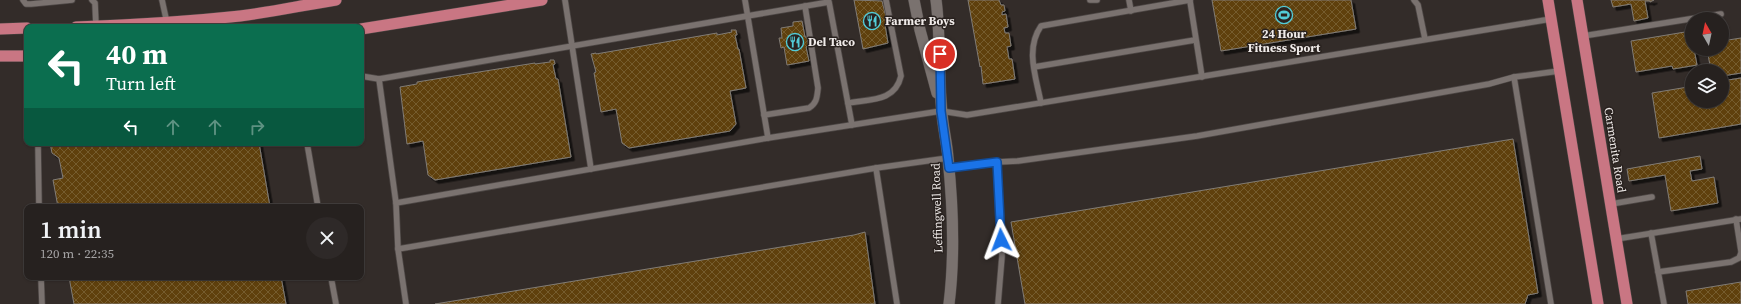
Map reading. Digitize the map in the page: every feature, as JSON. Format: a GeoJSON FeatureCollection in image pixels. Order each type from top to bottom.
{"type":"FeatureCollection","features":[{"type":"Feature","properties":{"kind":"main road"},"geometry":{"type":"LineString","coordinates":[[143,24],[241,15],[336,0]]}},
{"type":"Feature","properties":{"kind":"main road"},"geometry":{"type":"LineString","coordinates":[[364,29],[542,0]]}},
{"type":"Feature","properties":{"kind":"main road"},"geometry":{"type":"LineString","coordinates":[[1548,0],[1598,304]]}},
{"type":"Feature","properties":{"kind":"main road","name":"Carmenita Road"},"geometry":{"type":"LineString","coordinates":[[1577,0],[1627,304]]}},
{"type":"Feature","properties":{"kind":"main road"},"geometry":{"type":"LineString","coordinates":[[0,29],[24,28]]}},
{"type":"Feature","properties":{"kind":"main road"},"geometry":{"type":"LineString","coordinates":[[0,56],[24,56]]}},
{"type":"Feature","properties":{"kind":"street","name":"Leffingwell Road"},"geometry":{"type":"LineString","coordinates":[[914,0],[920,30],[941,111]]}},
{"type":"Feature","properties":{"kind":"street","name":"Leffingwell Road"},"geometry":{"type":"LineString","coordinates":[[936,0],[939,26],[941,111],[948,163],[953,232],[949,304]]}},
{"type":"Feature","properties":{"kind":"lane"},"geometry":{"type":"LineString","coordinates":[[23,0],[26,4],[72,0]]}},
{"type":"Feature","properties":{"kind":"lane"},"geometry":{"type":"LineString","coordinates":[[92,0],[95,3],[96,24]]}},
{"type":"Feature","properties":{"kind":"lane"},"geometry":{"type":"LineString","coordinates":[[162,0],[167,23]]}},
{"type":"Feature","properties":{"kind":"lane"},"geometry":{"type":"LineString","coordinates":[[565,0],[591,169]]}},
{"type":"Feature","properties":{"kind":"lane"},"geometry":{"type":"LineString","coordinates":[[745,0],[768,138]]}},
{"type":"Feature","properties":{"kind":"lane"},"geometry":{"type":"LineString","coordinates":[[848,103],[886,96],[893,93],[898,86],[901,76],[886,0]]}},
{"type":"Feature","properties":{"kind":"lane"},"geometry":{"type":"LineString","coordinates":[[1090,0],[1097,0]]}},
{"type":"Feature","properties":{"kind":"lane"},"geometry":{"type":"LineString","coordinates":[[1129,0],[1131,11]]}},
{"type":"Feature","properties":{"kind":"lane"},"geometry":{"type":"LineString","coordinates":[[1414,0],[1418,5],[1425,39]]}},
{"type":"Feature","properties":{"kind":"lane"},"geometry":{"type":"LineString","coordinates":[[364,76],[379,79],[748,17],[830,1],[852,125]]}},
{"type":"Feature","properties":{"kind":"lane"},"geometry":{"type":"LineString","coordinates":[[1041,103],[1032,55],[1035,35],[1041,26],[1190,1],[1202,77]]}},
{"type":"Feature","properties":{"kind":"lane"},"geometry":{"type":"LineString","coordinates":[[764,115],[809,108],[814,105],[817,99],[818,88],[805,6]]}},
{"type":"Feature","properties":{"kind":"lane"},"geometry":{"type":"LineString","coordinates":[[396,203],[768,138],[941,111],[967,115],[1551,19]]}},
{"type":"Feature","properties":{"kind":"lane"},"geometry":{"type":"LineString","coordinates":[[1583,36],[1685,20]]}},
{"type":"Feature","properties":{"kind":"lane"},"geometry":{"type":"LineString","coordinates":[[1034,67],[1196,40]]}},
{"type":"Feature","properties":{"kind":"lane"},"geometry":{"type":"LineString","coordinates":[[398,249],[876,168],[948,163],[1018,161],[1197,136],[1489,84],[1514,77],[1559,71]]}},
{"type":"Feature","properties":{"kind":"lane"},"geometry":{"type":"LineString","coordinates":[[1514,77],[1551,304]]}},
{"type":"Feature","properties":{"kind":"lane"},"geometry":{"type":"LineString","coordinates":[[379,79],[396,203],[398,249],[406,304]]}},
{"type":"Feature","properties":{"kind":"lane"},"geometry":{"type":"LineString","coordinates":[[38,146],[39,204]]}},
{"type":"Feature","properties":{"kind":"lane"},"geometry":{"type":"LineString","coordinates":[[308,146],[317,204]]}},
{"type":"Feature","properties":{"kind":"lane"},"geometry":{"type":"LineString","coordinates":[[997,162],[1002,256],[998,304]]}},
{"type":"Feature","properties":{"kind":"lane"},"geometry":{"type":"LineString","coordinates":[[876,168],[897,304]]}},
{"type":"Feature","properties":{"kind":"lane"},"geometry":{"type":"LineString","coordinates":[[1611,204],[1652,197]]}},
{"type":"Feature","properties":{"kind":"lane"},"geometry":{"type":"LineString","coordinates":[[1616,239],[1739,219],[1741,252],[1739,258],[1730,262],[1658,272]]}},
{"type":"Feature","properties":{"kind":"lane"},"geometry":{"type":"LineString","coordinates":[[1651,234],[1664,304]]}},
{"type":"Feature","properties":{"kind":"lane"},"geometry":{"type":"LineString","coordinates":[[41,280],[42,304]]}},
{"type":"Feature","properties":{"kind":"lane"},"geometry":{"type":"LineString","coordinates":[[332,280],[336,304]]}},
{"type":"Feature","properties":{"kind":"building","name":"Farmer Boys"},"geometry":{"type":"Polygon","coordinates":[[[854,0],[882,1],[888,25],[885,25],[888,43],[863,49],[854,0]]]}},
{"type":"Feature","properties":{"kind":"building"},"geometry":{"type":"Polygon","coordinates":[[[968,0],[999,0],[1001,5],[1004,5],[1005,11],[1002,12],[1002,15],[1006,14],[1008,27],[1004,28],[1005,33],[1009,33],[1011,46],[1007,47],[1009,59],[1012,59],[1015,79],[983,84],[968,0]]]}},
{"type":"Feature","properties":{"kind":"building","name":"24 Hour Fitness Sport"},"geometry":{"type":"Polygon","coordinates":[[[1212,0],[1351,0],[1356,29],[1221,51],[1212,0]]]}},
{"type":"Feature","properties":{"kind":"building"},"geometry":{"type":"Polygon","coordinates":[[[1611,0],[1654,0],[1650,2],[1645,1],[1648,18],[1634,21],[1631,4],[1613,7],[1611,0]]]}},
{"type":"Feature","properties":{"kind":"building","name":"Del Taco"},"geometry":{"type":"Polygon","coordinates":[[[802,21],[805,37],[809,37],[810,45],[806,47],[809,61],[787,65],[784,47],[781,48],[779,38],[782,38],[781,28],[793,26],[793,22],[802,21]]]}},
{"type":"Feature","properties":{"kind":"building"},"geometry":{"type":"Polygon","coordinates":[[[731,30],[736,30],[737,35],[735,35],[746,88],[730,91],[736,124],[730,131],[629,148],[622,143],[616,109],[601,112],[594,73],[596,72],[591,54],[717,33],[717,35],[732,32],[731,30]]]}},
{"type":"Feature","properties":{"kind":"building"},"geometry":{"type":"Polygon","coordinates":[[[1685,32],[1685,56],[1695,56],[1697,64],[1685,64],[1685,67],[1673,69],[1672,66],[1636,72],[1631,41],[1685,32]]]}},
{"type":"Feature","properties":{"kind":"building"},"geometry":{"type":"Polygon","coordinates":[[[1741,38],[1741,73],[1729,75],[1729,64],[1710,64],[1708,56],[1729,56],[1729,40],[1741,38]]]}},
{"type":"Feature","properties":{"kind":"building"},"geometry":{"type":"Polygon","coordinates":[[[550,60],[554,60],[555,64],[553,65],[556,79],[558,79],[571,157],[435,180],[428,175],[423,141],[407,144],[400,87],[417,84],[417,82],[535,63],[550,62],[550,60]]]}},
{"type":"Feature","properties":{"kind":"building"},"geometry":{"type":"Polygon","coordinates":[[[1741,78],[1741,124],[1659,138],[1652,93],[1685,88],[1685,108],[1729,108],[1729,80],[1741,78]]]}},
{"type":"Feature","properties":{"kind":"building"},"geometry":{"type":"Polygon","coordinates":[[[1513,139],[1538,293],[1528,295],[1525,304],[1025,304],[1011,222],[1513,139]]]}},
{"type":"Feature","properties":{"kind":"building"},"geometry":{"type":"Polygon","coordinates":[[[51,146],[260,146],[269,204],[57,204],[53,180],[63,178],[59,158],[52,153],[51,146]]]}},
{"type":"Feature","properties":{"kind":"building"},"geometry":{"type":"Polygon","coordinates":[[[1700,156],[1702,169],[1690,171],[1692,181],[1714,177],[1718,203],[1671,211],[1665,175],[1629,181],[1627,169],[1700,156]]]}},
{"type":"Feature","properties":{"kind":"building"},"geometry":{"type":"Polygon","coordinates":[[[865,232],[875,304],[435,304],[854,235],[865,232]]]}},
{"type":"Feature","properties":{"kind":"building"},"geometry":{"type":"Polygon","coordinates":[[[70,280],[282,280],[286,304],[74,304],[70,280]]]}},
{"type":"Feature","properties":{"kind":"building"},"geometry":{"type":"Polygon","coordinates":[[[1741,282],[1741,304],[1688,304],[1686,291],[1741,282]]]}},
{"type":"Feature","properties":{"kind":"place","name":"24 Hour Fitness Sport"},"geometry":{"type":"Point","coordinates":[1284,15]}},
{"type":"Feature","properties":{"kind":"place","name":"Farmer Boys"},"geometry":{"type":"Point","coordinates":[872,21]}},
{"type":"Feature","properties":{"kind":"place","name":"Del Taco"},"geometry":{"type":"Point","coordinates":[795,42]}},
{"type":"Feature","properties":{"kind":"route"},"geometry":{"type":"LineString","coordinates":[[940,54],[941,111],[949,168],[997,162],[1001,240]]}}]}
